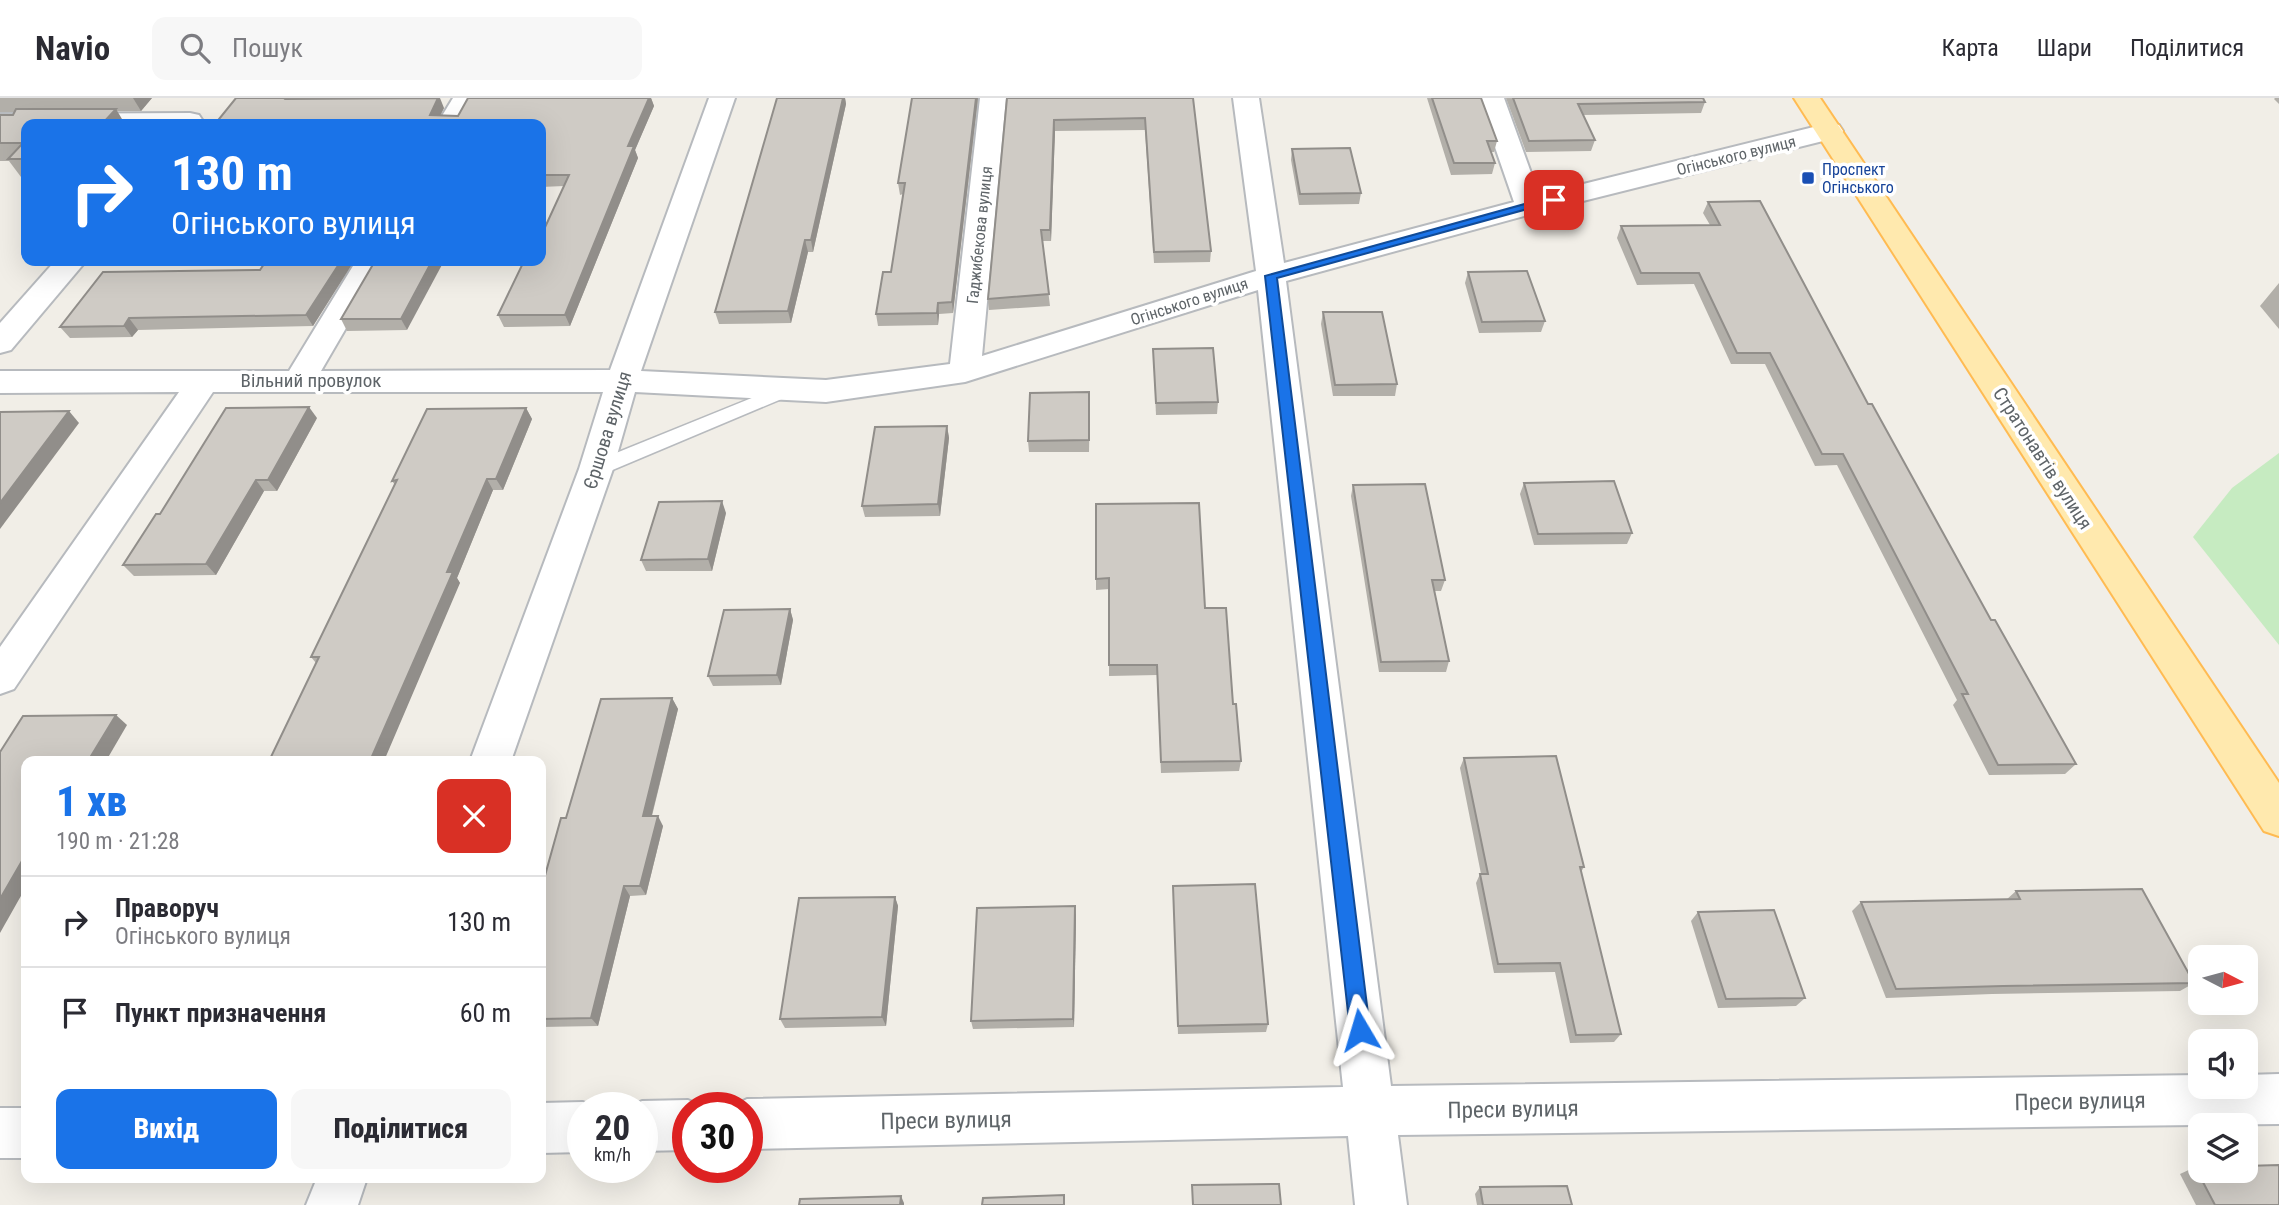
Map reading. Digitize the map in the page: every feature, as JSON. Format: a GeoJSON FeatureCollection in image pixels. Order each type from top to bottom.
{"type":"FeatureCollection","features":[{"type":"Feature","properties":{"kind":"main road","name":"Стратонавтів вулиця"},"geometry":{"type":"LineString","coordinates":[[1807,98],[2279,818]]}},
{"type":"Feature","properties":{"kind":"street"},"geometry":{"type":"LineString","coordinates":[[453,119],[466,98]]}},
{"type":"Feature","properties":{"kind":"street","name":"Єршова вулиця"},"geometry":{"type":"LineString","coordinates":[[493,756],[596,469],[622,381],[722,98]]}},
{"type":"Feature","properties":{"kind":"street","name":"Гаджибекова вулиця"},"geometry":{"type":"LineString","coordinates":[[965,372],[993,98]]}},
{"type":"Feature","properties":{"kind":"street"},"geometry":{"type":"LineString","coordinates":[[1246,98],[1271,276],[1381,1205]]}},
{"type":"Feature","properties":{"kind":"street"},"geometry":{"type":"LineString","coordinates":[[1490,98],[1529,206]]}},
{"type":"Feature","properties":{"kind":"street"},"geometry":{"type":"LineString","coordinates":[[116,119],[193,117]]}},
{"type":"Feature","properties":{"kind":"street"},"geometry":{"type":"LineString","coordinates":[[0,122],[21,121]]}},
{"type":"Feature","properties":{"kind":"street","name":"Огінського вулиця"},"geometry":{"type":"LineString","coordinates":[[622,381],[826,391],[965,372],[1271,276],[1529,206],[1830,131]]}},
{"type":"Feature","properties":{"kind":"street"},"geometry":{"type":"LineString","coordinates":[[0,343],[67,266]]}},
{"type":"Feature","properties":{"kind":"street"},"geometry":{"type":"LineString","coordinates":[[300,380],[367,266]]}},
{"type":"Feature","properties":{"kind":"street"},"geometry":{"type":"LineString","coordinates":[[0,678],[204,381]]}},
{"type":"Feature","properties":{"kind":"street","name":"Вільний провулок"},"geometry":{"type":"LineString","coordinates":[[0,382],[622,381]]}},
{"type":"Feature","properties":{"kind":"street","name":"Преси вулиця"},"geometry":{"type":"LineString","coordinates":[[763,1124],[1369,1111],[2279,1099]]}},
{"type":"Feature","properties":{"kind":"street"},"geometry":{"type":"LineString","coordinates":[[546,1128],[567,1127]]}},
{"type":"Feature","properties":{"kind":"street"},"geometry":{"type":"LineString","coordinates":[[0,1133],[21,1133]]}},
{"type":"Feature","properties":{"kind":"street"},"geometry":{"type":"LineString","coordinates":[[332,1205],[340,1183]]}},
{"type":"Feature","properties":{"kind":"lane"},"geometry":{"type":"LineString","coordinates":[[596,469],[784,391]]}},
{"type":"Feature","properties":{"kind":"green space"},"geometry":{"type":"Polygon","coordinates":[[[2279,453],[2279,645],[2193,537],[2232,488],[2279,453]]]}},
{"type":"Feature","properties":{"kind":"building"},"geometry":{"type":"Polygon","coordinates":[[[236,98],[438,98],[430,115],[458,116],[468,98],[649,98],[628,146],[634,146],[565,315],[498,315],[522,266],[546,266],[546,225],[569,175],[546,175],[546,119],[219,119],[236,98]]]}},
{"type":"Feature","properties":{"kind":"building"},"geometry":{"type":"Polygon","coordinates":[[[777,98],[843,98],[811,240],[805,240],[788,311],[715,312],[777,98]]]}},
{"type":"Feature","properties":{"kind":"building"},"geometry":{"type":"Polygon","coordinates":[[[912,98],[976,98],[952,302],[938,303],[937,313],[876,314],[883,272],[891,272],[905,183],[898,183],[912,98]]]}},
{"type":"Feature","properties":{"kind":"building"},"geometry":{"type":"Polygon","coordinates":[[[1007,98],[1193,98],[1211,251],[1154,252],[1145,118],[1054,120],[1050,230],[1041,230],[1049,294],[988,299],[1007,98]]]}},
{"type":"Feature","properties":{"kind":"building"},"geometry":{"type":"Polygon","coordinates":[[[1432,98],[1481,98],[1497,141],[1487,141],[1495,163],[1454,163],[1432,98]]]}},
{"type":"Feature","properties":{"kind":"building"},"geometry":{"type":"Polygon","coordinates":[[[1513,98],[1703,98],[1705,102],[1578,104],[1595,140],[1529,141],[1513,98]]]}},
{"type":"Feature","properties":{"kind":"building"},"geometry":{"type":"Polygon","coordinates":[[[16,109],[116,109],[107,119],[21,119],[21,143],[0,143],[0,115],[13,115],[16,109]]]}},
{"type":"Feature","properties":{"kind":"building"},"geometry":{"type":"Polygon","coordinates":[[[21,145],[21,159],[8,159],[21,145]]]}},
{"type":"Feature","properties":{"kind":"building"},"geometry":{"type":"Polygon","coordinates":[[[1350,148],[1361,193],[1300,194],[1292,149],[1350,148]]]}},
{"type":"Feature","properties":{"kind":"building"},"geometry":{"type":"Polygon","coordinates":[[[1760,201],[1868,404],[1872,404],[1991,620],[1995,620],[2076,764],[1998,765],[1962,694],[1968,694],[1843,454],[1822,454],[1770,353],[1737,353],[1699,273],[1641,273],[1621,226],[1720,225],[1708,202],[1760,201]]]}},
{"type":"Feature","properties":{"kind":"building"},"geometry":{"type":"Polygon","coordinates":[[[263,266],[338,266],[306,315],[129,318],[124,326],[60,327],[103,272],[260,270],[263,266]]]}},
{"type":"Feature","properties":{"kind":"building"},"geometry":{"type":"Polygon","coordinates":[[[372,266],[429,266],[401,319],[341,319],[372,266]]]}},
{"type":"Feature","properties":{"kind":"building"},"geometry":{"type":"Polygon","coordinates":[[[1527,271],[1545,321],[1482,322],[1468,272],[1527,271]]]}},
{"type":"Feature","properties":{"kind":"building"},"geometry":{"type":"Polygon","coordinates":[[[1323,312],[1382,312],[1397,384],[1335,385],[1323,312]]]}},
{"type":"Feature","properties":{"kind":"building"},"geometry":{"type":"Polygon","coordinates":[[[1213,348],[1218,402],[1156,403],[1153,349],[1213,348]]]}},
{"type":"Feature","properties":{"kind":"building"},"geometry":{"type":"Polygon","coordinates":[[[1089,392],[1089,440],[1028,441],[1030,393],[1089,392]]]}},
{"type":"Feature","properties":{"kind":"building"},"geometry":{"type":"Polygon","coordinates":[[[309,407],[268,480],[256,480],[206,564],[123,565],[156,514],[160,514],[226,408],[309,407]]]}},
{"type":"Feature","properties":{"kind":"building"},"geometry":{"type":"Polygon","coordinates":[[[526,408],[496,479],[487,479],[447,572],[453,572],[372,756],[271,756],[319,657],[311,657],[397,480],[392,481],[427,409],[526,408]]]}},
{"type":"Feature","properties":{"kind":"building"},"geometry":{"type":"Polygon","coordinates":[[[69,411],[0,503],[0,412],[69,411]]]}},
{"type":"Feature","properties":{"kind":"building"},"geometry":{"type":"Polygon","coordinates":[[[947,426],[938,504],[862,506],[875,427],[947,426]]]}},
{"type":"Feature","properties":{"kind":"building"},"geometry":{"type":"Polygon","coordinates":[[[1614,481],[1632,533],[1538,534],[1524,483],[1614,481]]]}},
{"type":"Feature","properties":{"kind":"building"},"geometry":{"type":"Polygon","coordinates":[[[1425,484],[1445,580],[1432,580],[1449,661],[1381,662],[1353,485],[1425,484]]]}},
{"type":"Feature","properties":{"kind":"building"},"geometry":{"type":"Polygon","coordinates":[[[722,501],[708,559],[641,560],[659,502],[722,501]]]}},
{"type":"Feature","properties":{"kind":"building"},"geometry":{"type":"Polygon","coordinates":[[[1199,503],[1205,608],[1226,608],[1233,704],[1236,704],[1241,761],[1161,762],[1157,665],[1109,665],[1109,578],[1096,579],[1096,504],[1199,503]]]}},
{"type":"Feature","properties":{"kind":"building"},"geometry":{"type":"Polygon","coordinates":[[[790,609],[777,675],[708,676],[724,610],[790,609]]]}},
{"type":"Feature","properties":{"kind":"building"},"geometry":{"type":"Polygon","coordinates":[[[672,698],[643,816],[658,816],[640,886],[624,886],[591,1018],[546,1019],[546,872],[561,818],[566,818],[601,699],[672,698]]]}},
{"type":"Feature","properties":{"kind":"building"},"geometry":{"type":"Polygon","coordinates":[[[116,715],[91,756],[21,756],[21,863],[0,899],[0,752],[23,716],[116,715]]]}},
{"type":"Feature","properties":{"kind":"building"},"geometry":{"type":"Polygon","coordinates":[[[1556,756],[1621,1034],[1576,1035],[1560,963],[1498,964],[1480,874],[1488,874],[1464,758],[1556,756]]]}},
{"type":"Feature","properties":{"kind":"building"},"geometry":{"type":"Polygon","coordinates":[[[1255,884],[1268,1024],[1178,1026],[1173,886],[1255,884]]]}},
{"type":"Feature","properties":{"kind":"building"},"geometry":{"type":"Polygon","coordinates":[[[2142,889],[2188,972],[2188,983],[1896,989],[1861,902],[2020,899],[2016,891],[2142,889]]]}},
{"type":"Feature","properties":{"kind":"building"},"geometry":{"type":"Polygon","coordinates":[[[895,897],[882,1017],[780,1019],[799,898],[895,897]]]}},
{"type":"Feature","properties":{"kind":"building"},"geometry":{"type":"Polygon","coordinates":[[[1075,906],[1073,1019],[971,1021],[977,908],[1075,906]]]}},
{"type":"Feature","properties":{"kind":"building"},"geometry":{"type":"Polygon","coordinates":[[[1774,910],[1805,998],[1726,999],[1698,912],[1774,910]]]}},
{"type":"Feature","properties":{"kind":"building"},"geometry":{"type":"Polygon","coordinates":[[[2279,1165],[2279,1205],[2215,1205],[2203,1183],[2258,1183],[2258,1166],[2279,1165]]]}},
{"type":"Feature","properties":{"kind":"building"},"geometry":{"type":"Polygon","coordinates":[[[1279,1184],[1281,1205],[1193,1205],[1192,1185],[1279,1184]]]}},
{"type":"Feature","properties":{"kind":"building"},"geometry":{"type":"Polygon","coordinates":[[[1567,1186],[1572,1205],[1483,1205],[1480,1187],[1567,1186]]]}},
{"type":"Feature","properties":{"kind":"building"},"geometry":{"type":"Polygon","coordinates":[[[1064,1195],[1064,1205],[982,1205],[983,1198],[1064,1195]]]}},
{"type":"Feature","properties":{"kind":"building"},"geometry":{"type":"Polygon","coordinates":[[[901,1196],[900,1205],[799,1205],[800,1199],[901,1196]]]}},
{"type":"Feature","properties":{"kind":"place","name":"Проспект Огінського"},"geometry":{"type":"Point","coordinates":[1808,178]}},
{"type":"Feature","properties":{"kind":"route"},"geometry":{"type":"LineString","coordinates":[[1360,1030],[1271,276],[1554,200]]}}]}
